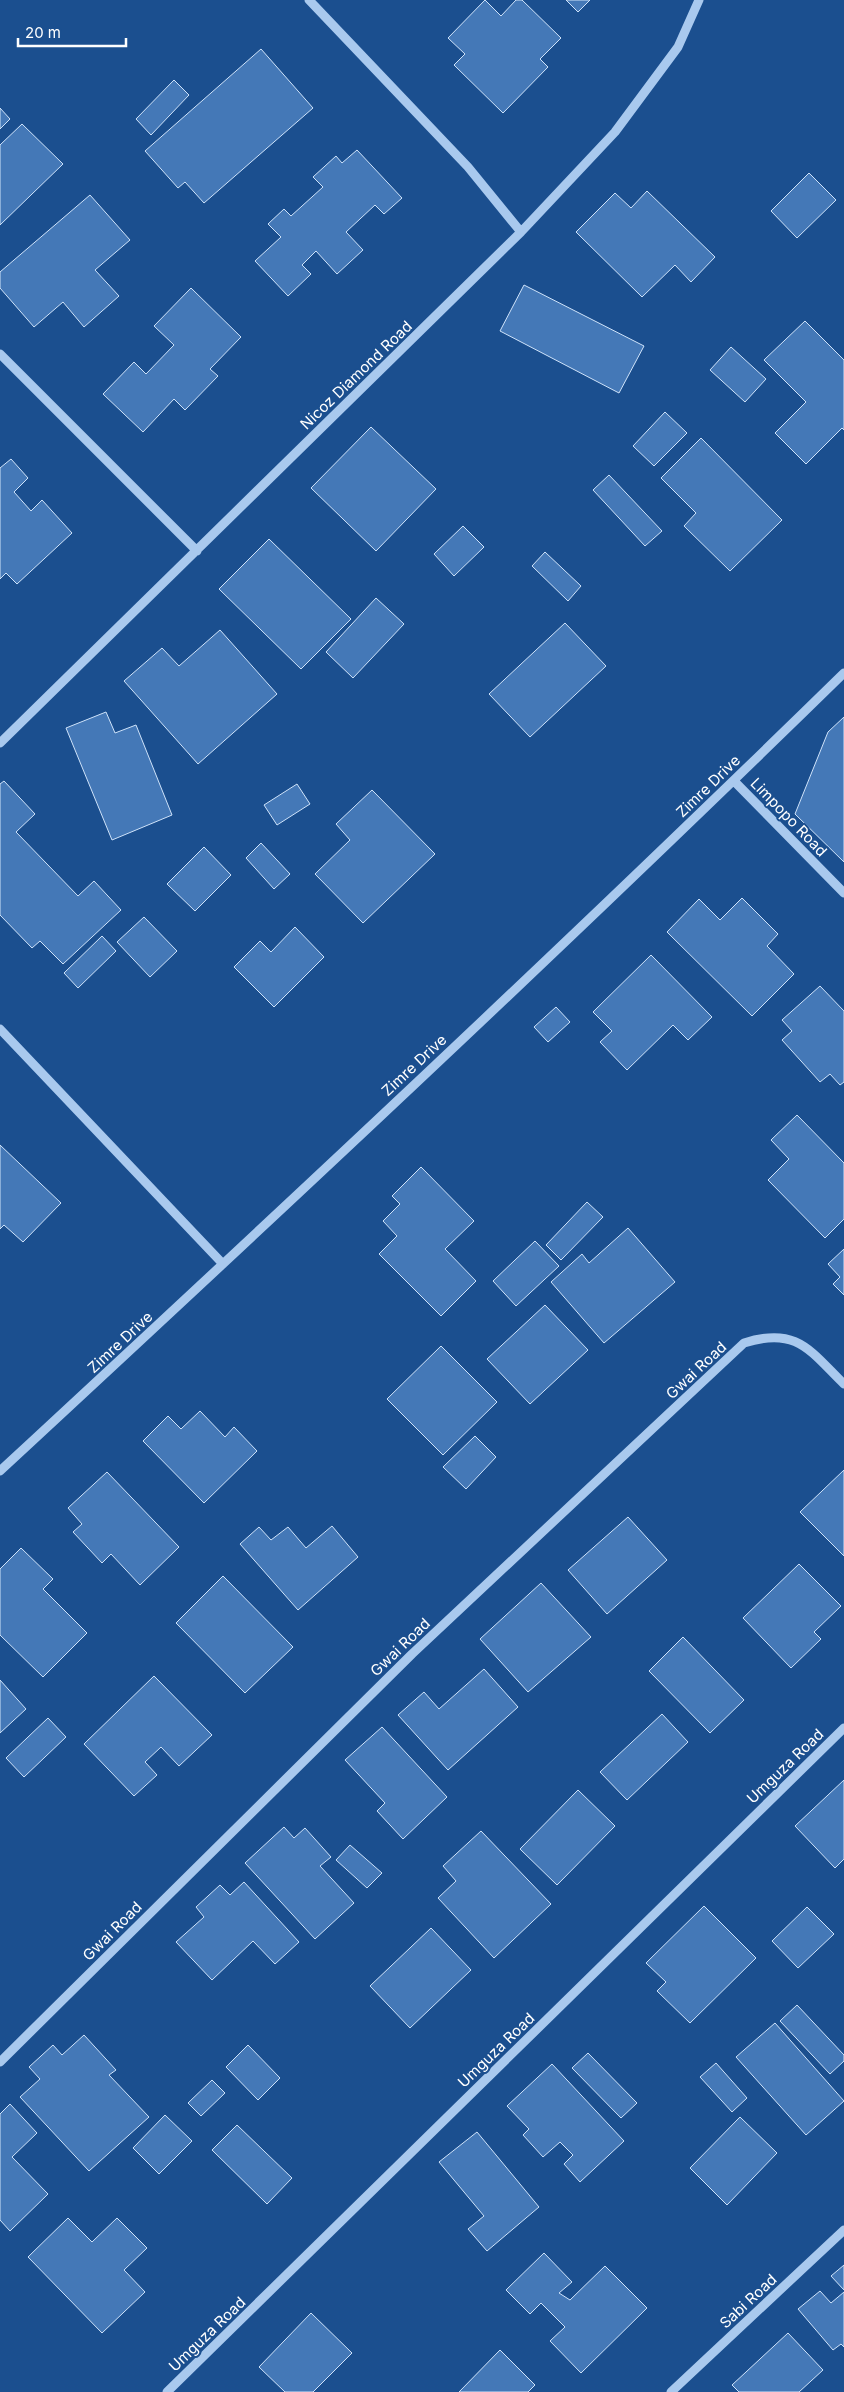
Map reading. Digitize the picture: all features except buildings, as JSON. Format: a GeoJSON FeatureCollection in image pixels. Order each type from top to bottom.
{"type":"FeatureCollection","features":[{"type":"Feature","properties":{"kind":"street"},"geometry":{"type":"LineString","coordinates":[[310,0],[468,167],[521,232]]}},
{"type":"Feature","properties":{"kind":"street","name":"Nicoz Diamond Road"},"geometry":{"type":"LineString","coordinates":[[0,743],[521,232],[615,132],[678,46],[699,0]]}},
{"type":"Feature","properties":{"kind":"street"},"geometry":{"type":"LineString","coordinates":[[0,354],[197,551]]}},
{"type":"Feature","properties":{"kind":"street","name":"Zimre Drive"},"geometry":{"type":"LineString","coordinates":[[0,1472],[224,1264],[734,781],[844,674]]}},
{"type":"Feature","properties":{"kind":"street","name":"Limpopo Road"},"geometry":{"type":"LineString","coordinates":[[734,781],[844,893]]}},
{"type":"Feature","properties":{"kind":"street"},"geometry":{"type":"LineString","coordinates":[[0,1029],[224,1264]]}},
{"type":"Feature","properties":{"kind":"street","name":"Gwai Road"},"geometry":{"type":"LineString","coordinates":[[0,2062],[412,1654],[744,1343],[763,1337],[786,1337],[804,1346],[844,1384]]}},
{"type":"Feature","properties":{"kind":"street","name":"Umguza Road"},"geometry":{"type":"LineString","coordinates":[[167,2392],[844,1728]]}},
{"type":"Feature","properties":{"kind":"street","name":"Sabi Road"},"geometry":{"type":"LineString","coordinates":[[671,2392],[844,2230]]}}]}
